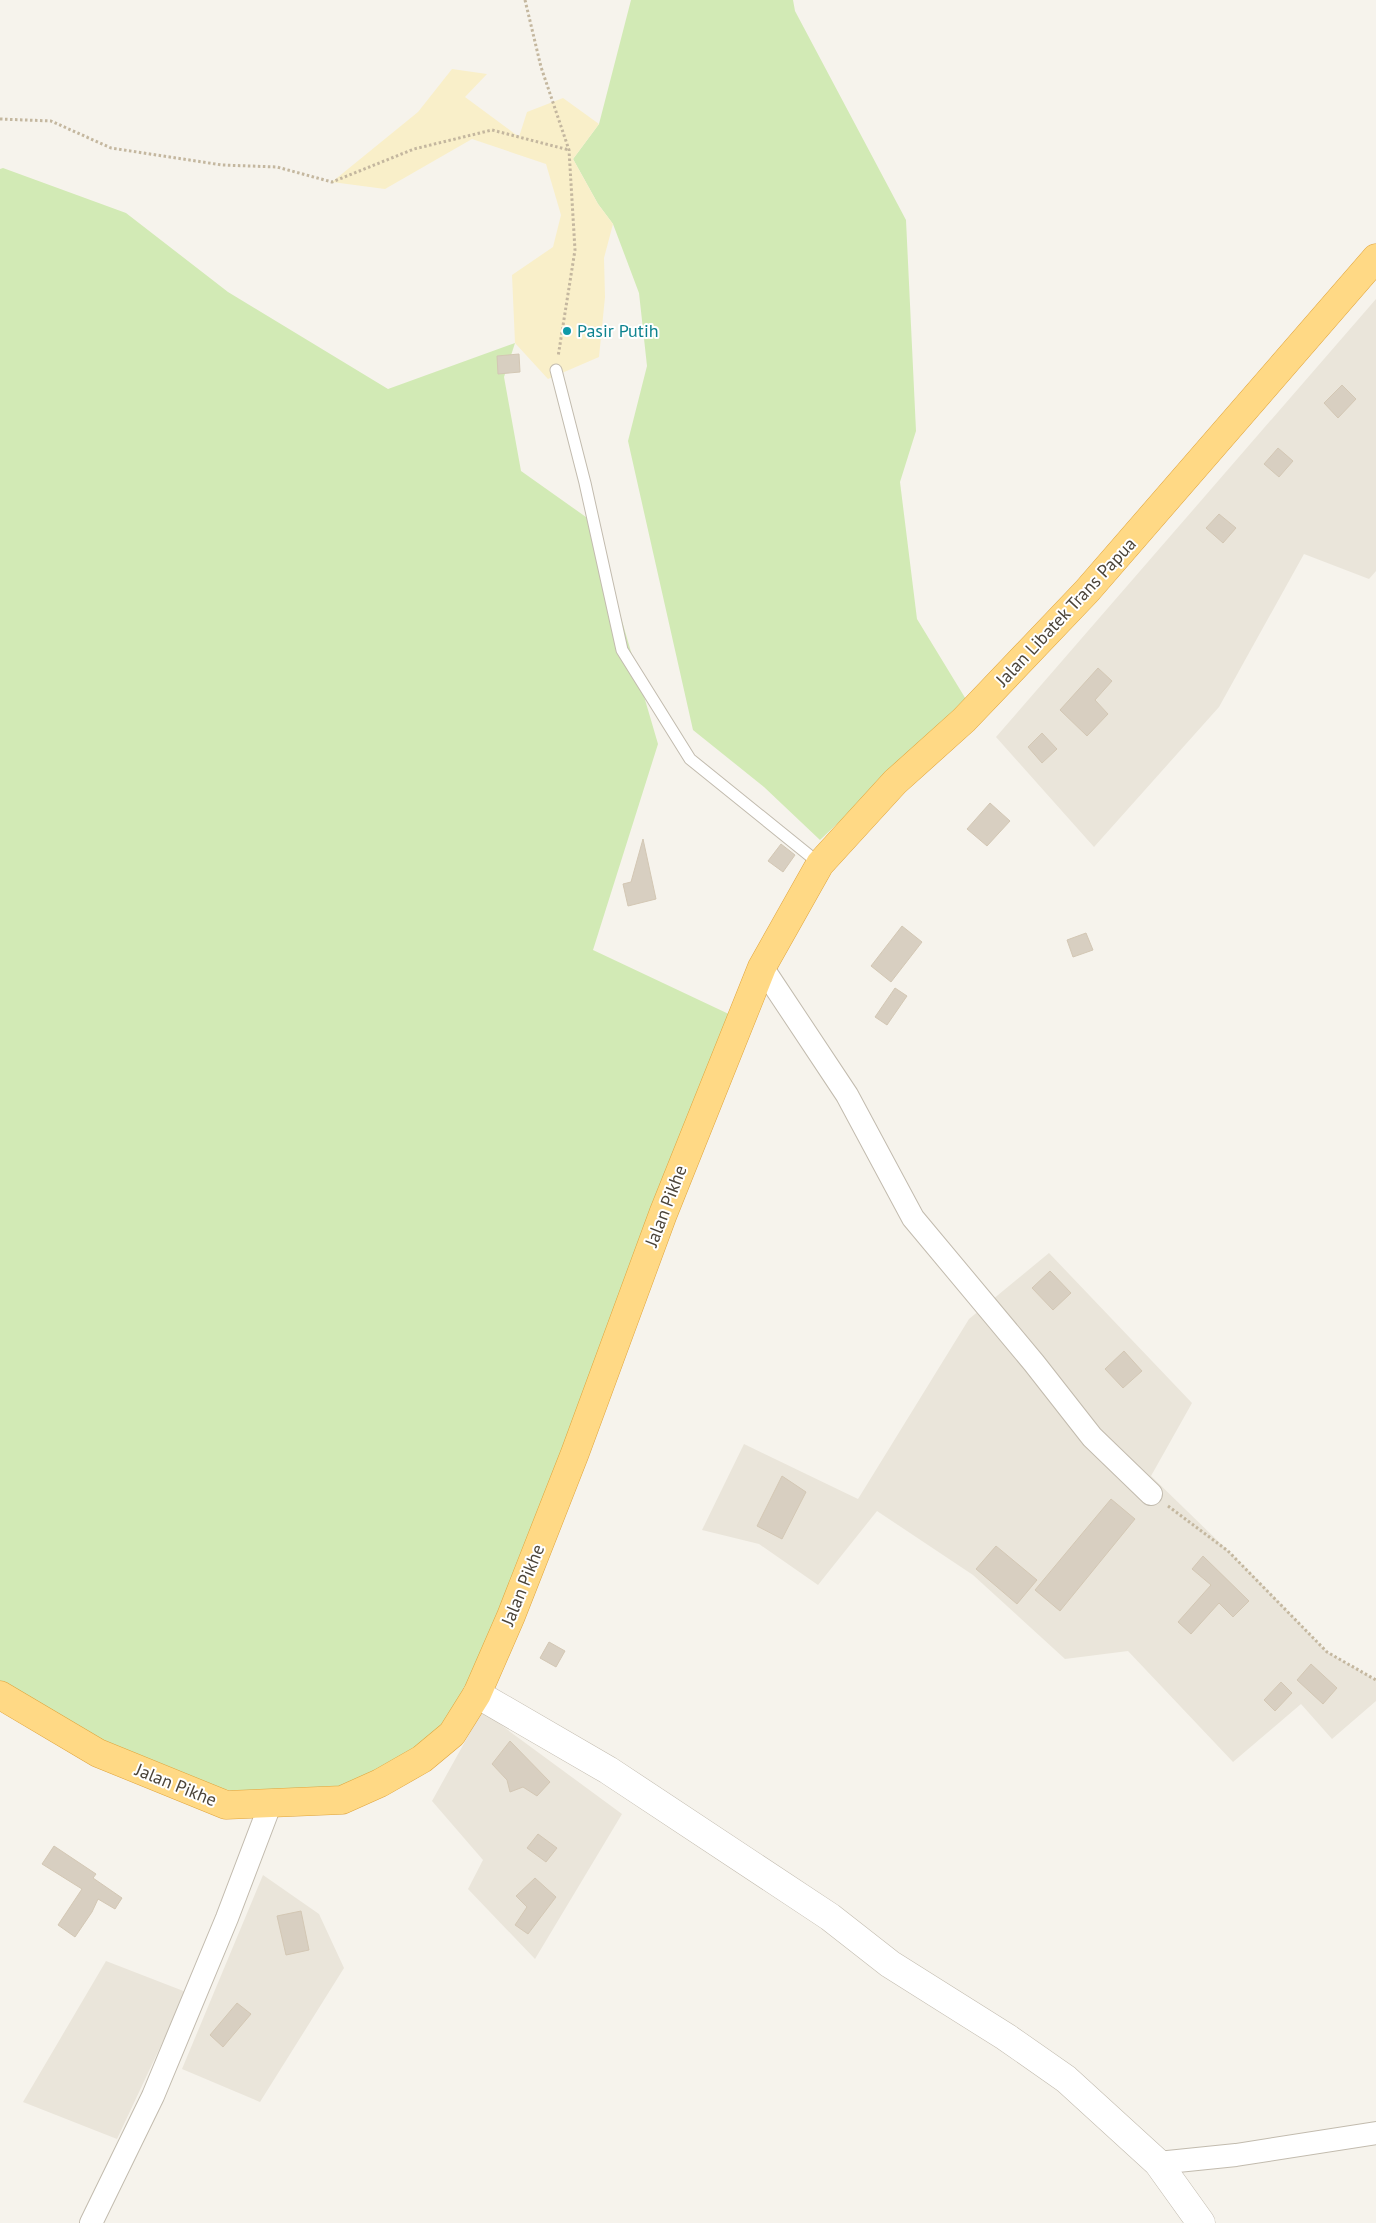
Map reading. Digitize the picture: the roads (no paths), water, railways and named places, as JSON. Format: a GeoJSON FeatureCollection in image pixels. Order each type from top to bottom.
{"type":"FeatureCollection","features":[{"type":"Feature","properties":{"kind":"highway","name":"Jalan Libatek Trans Papua"},"geometry":{"type":"LineString","coordinates":[[762,967],[820,864],[895,782],[964,720],[1087,591],[1376,258]]}},
{"type":"Feature","properties":{"kind":"highway","name":"Jalan Pikhe"},"geometry":{"type":"LineString","coordinates":[[0,1694],[98,1753],[226,1805],[342,1800],[380,1783],[422,1759],[452,1734],[477,1694],[511,1616],[561,1489],[660,1222],[762,967]]}},
{"type":"Feature","properties":{"kind":"street"},"geometry":{"type":"LineString","coordinates":[[762,967],[847,1094],[913,1218],[1034,1363],[1092,1437],[1151,1494]]}},
{"type":"Feature","properties":{"kind":"street"},"geometry":{"type":"LineString","coordinates":[[477,1694],[608,1770],[830,1917],[890,1964],[1034,2056],[1066,2079],[1158,2162],[1201,2223]]}},
{"type":"Feature","properties":{"kind":"street"},"geometry":{"type":"LineString","coordinates":[[91,2223],[153,2096],[227,1918],[270,1804]]}},
{"type":"Feature","properties":{"kind":"street"},"geometry":{"type":"LineString","coordinates":[[1158,2162],[1236,2155],[1376,2133]]}},
{"type":"Feature","properties":{"kind":"lane"},"geometry":{"type":"LineString","coordinates":[[556,370],[585,483],[622,650],[690,758],[820,864]]}},
{"type":"Feature","properties":{"kind":"place","name":"Pasir Putih"},"geometry":{"type":"Point","coordinates":[567,331]}}]}
